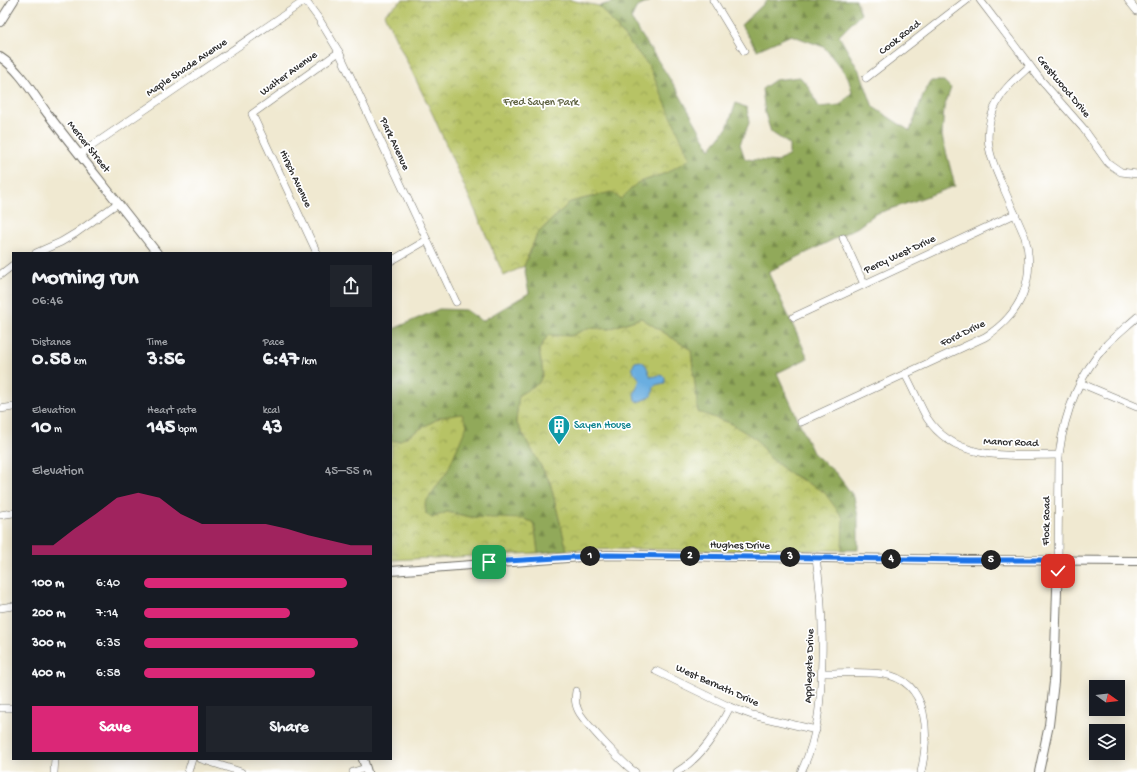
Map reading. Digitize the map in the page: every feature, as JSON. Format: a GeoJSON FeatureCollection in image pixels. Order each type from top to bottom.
{"type":"FeatureCollection","features":[{"type":"Feature","properties":{"kind":"street"},"geometry":{"type":"LineString","coordinates":[[0,22],[14,0]]}},
{"type":"Feature","properties":{"kind":"street","name":"Park Avenue"},"geometry":{"type":"LineString","coordinates":[[305,0],[330,34],[456,302]]}},
{"type":"Feature","properties":{"kind":"street","name":"Maple Shade Avenue"},"geometry":{"type":"LineString","coordinates":[[80,154],[305,0]]}},
{"type":"Feature","properties":{"kind":"street"},"geometry":{"type":"LineString","coordinates":[[713,0],[744,51]]}},
{"type":"Feature","properties":{"kind":"street","name":"Cook Road"},"geometry":{"type":"LineString","coordinates":[[866,78],[967,0]]}},
{"type":"Feature","properties":{"kind":"street","name":"Crestwood Drive"},"geometry":{"type":"LineString","coordinates":[[980,0],[1050,91],[1083,128],[1108,163],[1121,172],[1137,174]]}},
{"type":"Feature","properties":{"kind":"street"},"geometry":{"type":"LineString","coordinates":[[1128,0],[1137,11]]}},
{"type":"Feature","properties":{"kind":"street","name":"Walter Avenue"},"geometry":{"type":"LineString","coordinates":[[252,114],[339,52]]}},
{"type":"Feature","properties":{"kind":"street","name":"Mercer Street"},"geometry":{"type":"LineString","coordinates":[[0,57],[7,62],[19,76],[156,252]]}},
{"type":"Feature","properties":{"kind":"street","name":"Ford Drive"},"geometry":{"type":"LineString","coordinates":[[801,422],[994,332],[1017,307],[1027,284],[1029,259],[1025,237],[992,162],[988,143],[988,132],[990,119],[999,99],[1006,89],[1030,66]]}},
{"type":"Feature","properties":{"kind":"street","name":"Hirsch Avenue"},"geometry":{"type":"LineString","coordinates":[[252,114],[317,252]]}},
{"type":"Feature","properties":{"kind":"street"},"geometry":{"type":"LineString","coordinates":[[38,252],[61,242],[76,233],[118,203]]}},
{"type":"Feature","properties":{"kind":"street","name":"Percy West Drive"},"geometry":{"type":"LineString","coordinates":[[794,317],[1015,214]]}},
{"type":"Feature","properties":{"kind":"street"},"geometry":{"type":"LineString","coordinates":[[843,238],[864,284]]}},
{"type":"Feature","properties":{"kind":"street"},"geometry":{"type":"LineString","coordinates":[[392,261],[427,240]]}},
{"type":"Feature","properties":{"kind":"street"},"geometry":{"type":"LineString","coordinates":[[0,274],[12,266]]}},
{"type":"Feature","properties":{"kind":"street","name":"Flock Road"},"geometry":{"type":"LineString","coordinates":[[1039,772],[1049,725],[1054,682],[1058,560],[1059,455],[1061,439],[1068,411],[1080,383],[1107,344],[1137,317]]}},
{"type":"Feature","properties":{"kind":"street","name":"Manor Road"},"geometry":{"type":"LineString","coordinates":[[906,374],[928,418],[935,428],[943,436],[963,448],[984,454],[1059,455]]}},
{"type":"Feature","properties":{"kind":"street"},"geometry":{"type":"LineString","coordinates":[[1080,383],[1137,407]]}},
{"type":"Feature","properties":{"kind":"street"},"geometry":{"type":"LineString","coordinates":[[0,409],[12,406]]}},
{"type":"Feature","properties":{"kind":"street"},"geometry":{"type":"LineString","coordinates":[[0,515],[12,513]]}},
{"type":"Feature","properties":{"kind":"street","name":"Hughes Drive"},"geometry":{"type":"LineString","coordinates":[[392,571],[607,555],[1137,561]]}},
{"type":"Feature","properties":{"kind":"street","name":"Applegate Drive"},"geometry":{"type":"LineString","coordinates":[[801,772],[816,730],[821,698],[822,607],[816,558]]}},
{"type":"Feature","properties":{"kind":"street"},"geometry":{"type":"LineString","coordinates":[[0,608],[12,606]]}},
{"type":"Feature","properties":{"kind":"street","name":"West Bernath Drive"},"geometry":{"type":"LineString","coordinates":[[656,671],[730,707],[770,720],[816,730]]}},
{"type":"Feature","properties":{"kind":"street"},"geometry":{"type":"LineString","coordinates":[[822,673],[882,674],[899,680],[907,685],[919,699],[925,717],[925,749],[921,772]]}},
{"type":"Feature","properties":{"kind":"street"},"geometry":{"type":"LineString","coordinates":[[576,691],[576,702],[581,717],[624,763],[635,772]]}},
{"type":"Feature","properties":{"kind":"street"},"geometry":{"type":"LineString","coordinates":[[677,772],[699,754],[718,729],[730,707]]}},
{"type":"Feature","properties":{"kind":"street"},"geometry":{"type":"LineString","coordinates":[[0,708],[12,708]]}},
{"type":"Feature","properties":{"kind":"street"},"geometry":{"type":"LineString","coordinates":[[54,772],[55,760]]}},
{"type":"Feature","properties":{"kind":"street"},"geometry":{"type":"LineString","coordinates":[[188,772],[192,760]]}},
{"type":"Feature","properties":{"kind":"street"},"geometry":{"type":"LineString","coordinates":[[204,760],[241,772]]}},
{"type":"Feature","properties":{"kind":"street"},"geometry":{"type":"LineString","coordinates":[[352,772],[367,770],[363,760]]}},
{"type":"Feature","properties":{"kind":"green space","name":"Fred Sayen Park"},"geometry":{"type":"Polygon","coordinates":[[[403,0],[570,0],[599,6],[649,66],[690,159],[666,173],[637,183],[621,199],[611,192],[570,202],[537,234],[524,266],[504,276],[433,115],[384,14],[403,0]]]}},
{"type":"Feature","properties":{"kind":"green space"},"geometry":{"type":"Polygon","coordinates":[[[620,0],[652,0],[636,8],[631,19],[677,90],[710,149],[727,128],[736,103],[747,108],[749,123],[740,144],[745,159],[778,162],[789,154],[789,144],[771,132],[765,113],[762,89],[775,80],[800,77],[808,86],[819,107],[840,105],[852,92],[848,77],[824,47],[791,35],[757,50],[741,25],[768,0],[856,0],[861,14],[839,36],[861,74],[873,107],[910,131],[923,95],[931,81],[944,81],[951,88],[944,108],[942,136],[955,186],[875,214],[858,227],[768,272],[808,358],[777,373],[813,453],[836,473],[854,497],[858,517],[858,550],[842,550],[842,518],[803,480],[789,473],[769,457],[756,439],[730,423],[698,412],[691,350],[641,318],[609,329],[588,328],[571,336],[548,335],[539,350],[543,373],[539,383],[519,396],[516,422],[550,482],[567,550],[538,553],[535,529],[532,522],[470,517],[447,512],[432,518],[426,514],[425,503],[447,472],[441,417],[399,441],[392,441],[392,330],[439,309],[466,310],[482,321],[529,293],[524,266],[537,234],[570,202],[611,192],[621,199],[637,183],[666,173],[649,66],[599,6],[620,0]]]}},
{"type":"Feature","properties":{"kind":"green space"},"geometry":{"type":"Polygon","coordinates":[[[641,318],[691,350],[698,412],[730,423],[756,439],[769,457],[789,473],[824,492],[843,518],[842,550],[567,550],[550,482],[516,422],[519,395],[539,383],[543,373],[539,350],[548,335],[571,336],[588,328],[609,329],[641,318]]]}},
{"type":"Feature","properties":{"kind":"green space"},"geometry":{"type":"Polygon","coordinates":[[[462,414],[467,425],[447,472],[425,503],[426,514],[432,518],[447,512],[470,517],[524,519],[532,522],[535,529],[538,553],[392,560],[392,441],[399,441],[441,417],[462,414]]]}},
{"type":"Feature","properties":{"kind":"water"},"geometry":{"type":"Polygon","coordinates":[[[640,361],[646,366],[651,377],[660,375],[665,377],[665,383],[654,386],[652,396],[638,402],[635,400],[634,394],[640,380],[633,370],[633,365],[635,362],[640,361]]]}},
{"type":"Feature","properties":{"kind":"place","name":"Sayen House"},"geometry":{"type":"Point","coordinates":[559,446]}},
{"type":"Feature","properties":{"kind":"route"},"geometry":{"type":"LineString","coordinates":[[489,562],[607,555],[1058,560],[1058,571]]}}]}
